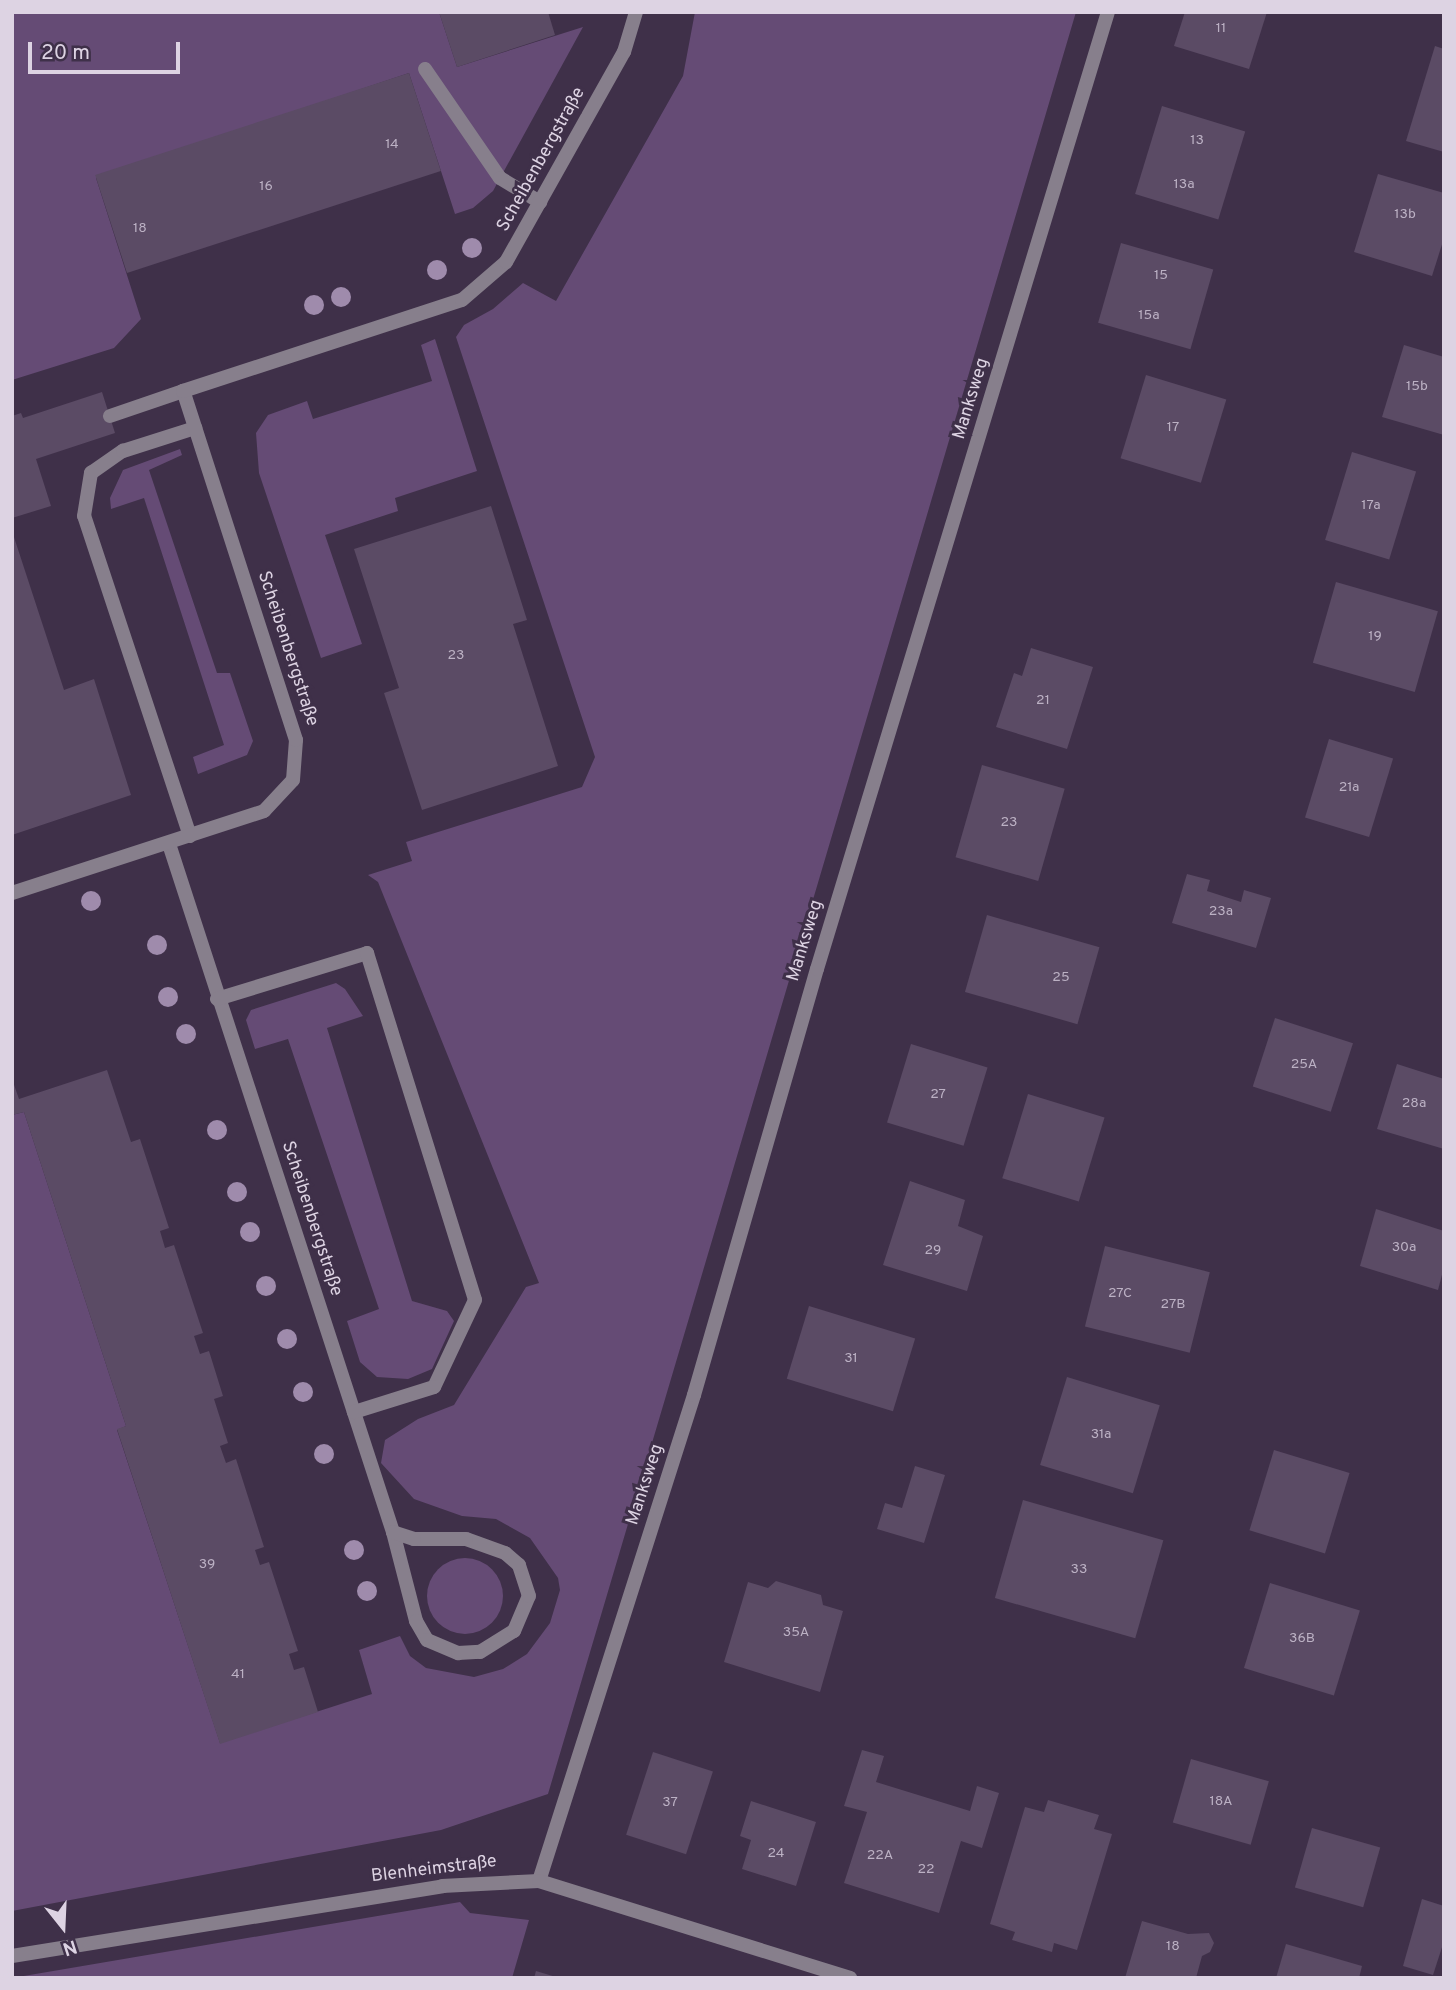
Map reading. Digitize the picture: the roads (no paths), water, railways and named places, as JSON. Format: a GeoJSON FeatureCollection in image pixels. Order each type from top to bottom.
{"type":"FeatureCollection","features":[{"type":"Feature","properties":{"kind":"street","name":"Scheibenbergstraße"},"geometry":{"type":"LineString","coordinates":[[393,1532],[414,1539],[466,1539],[505,1553],[519,1565],[529,1596],[514,1631],[480,1652],[440,1649],[427,1640],[416,1621],[393,1532],[355,1412],[169,844],[264,811],[293,779],[296,740],[183,391],[462,300],[506,262],[624,52],[636,12]]}},
{"type":"Feature","properties":{"kind":"street","name":"Manksweg"},"geometry":{"type":"LineString","coordinates":[[540,1881],[694,1395],[817,969],[1108,12]]}},
{"type":"Feature","properties":{"kind":"street"},"geometry":{"type":"LineString","coordinates":[[425,69],[500,178],[540,202]]}},
{"type":"Feature","properties":{"kind":"street"},"geometry":{"type":"LineString","coordinates":[[110,416],[183,391]]}},
{"type":"Feature","properties":{"kind":"street"},"geometry":{"type":"LineString","coordinates":[[190,836],[84,516],[91,473],[123,451],[195,428]]}},
{"type":"Feature","properties":{"kind":"street"},"geometry":{"type":"LineString","coordinates":[[12,893],[169,844]]}},
{"type":"Feature","properties":{"kind":"street"},"geometry":{"type":"LineString","coordinates":[[218,999],[367,953],[475,1300],[435,1387],[355,1412]]}},
{"type":"Feature","properties":{"kind":"street","name":"Blenheimstraße"},"geometry":{"type":"LineString","coordinates":[[12,1956],[442,1886],[540,1881],[850,1978]]}}]}
